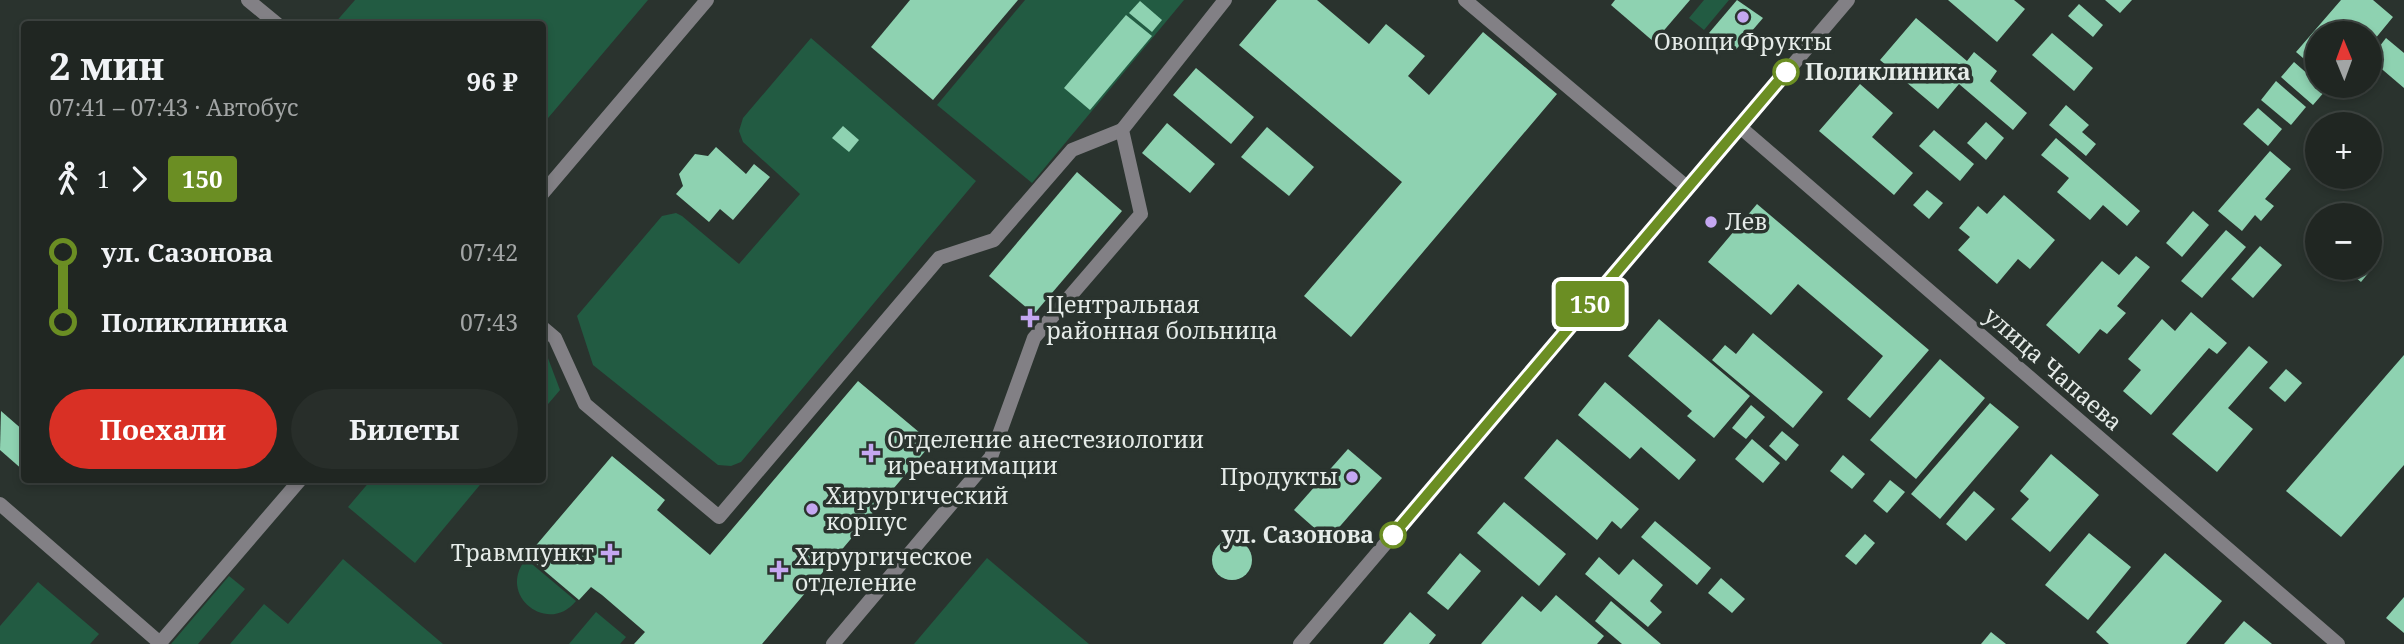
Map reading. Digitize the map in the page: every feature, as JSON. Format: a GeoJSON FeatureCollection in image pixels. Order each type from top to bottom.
{"type":"FeatureCollection","features":[{"type":"Feature","properties":{"kind":"street"},"geometry":{"type":"LineString","coordinates":[[248,0],[273,21]]}},
{"type":"Feature","properties":{"kind":"street"},"geometry":{"type":"LineString","coordinates":[[546,189],[707,0]]}},
{"type":"Feature","properties":{"kind":"street"},"geometry":{"type":"LineString","coordinates":[[546,330],[555,338],[585,404],[719,517],[939,258],[994,240],[1072,150],[1122,131],[1225,0]]}},
{"type":"Feature","properties":{"kind":"street"},"geometry":{"type":"LineString","coordinates":[[1465,0],[1688,188]]}},
{"type":"Feature","properties":{"kind":"street"},"geometry":{"type":"LineString","coordinates":[[1300,644],[1848,0]]}},
{"type":"Feature","properties":{"kind":"street","name":"улица Чапаева"},"geometry":{"type":"LineString","coordinates":[[1740,127],[2338,644]]}},
{"type":"Feature","properties":{"kind":"street"},"geometry":{"type":"LineString","coordinates":[[833,644],[991,457],[1034,338],[1141,214],[1122,131]]}},
{"type":"Feature","properties":{"kind":"street"},"geometry":{"type":"LineString","coordinates":[[0,504],[160,644],[297,483]]}},
{"type":"Feature","properties":{"kind":"green space"},"geometry":{"type":"Polygon","coordinates":[[[355,0],[648,0],[546,120],[546,21],[337,21],[355,0]]]}},
{"type":"Feature","properties":{"kind":"green space"},"geometry":{"type":"Polygon","coordinates":[[[1025,0],[1184,0],[1032,183],[937,105],[1025,0]]]}},
{"type":"Feature","properties":{"kind":"green space"},"geometry":{"type":"Polygon","coordinates":[[[1704,0],[1729,0],[1704,30],[1689,18],[1704,0]]]}},
{"type":"Feature","properties":{"kind":"green space"},"geometry":{"type":"Polygon","coordinates":[[[811,38],[976,181],[741,462],[731,466],[718,465],[593,365],[577,316],[662,216],[676,213],[682,216],[739,264],[800,194],[743,142],[739,131],[743,118],[811,38]]]}},
{"type":"Feature","properties":{"kind":"green space"},"geometry":{"type":"Polygon","coordinates":[[[546,353],[560,390],[546,406],[546,353]]]}},
{"type":"Feature","properties":{"kind":"green space"},"geometry":{"type":"Polygon","coordinates":[[[368,483],[482,483],[415,563],[348,507],[368,483]]]}},
{"type":"Feature","properties":{"kind":"green space"},"geometry":{"type":"Polygon","coordinates":[[[987,558],[1089,644],[914,644],[987,558]]]}},
{"type":"Feature","properties":{"kind":"green space"},"geometry":{"type":"Polygon","coordinates":[[[343,559],[443,644],[230,644],[264,604],[288,624],[343,559]]]}},
{"type":"Feature","properties":{"kind":"green space"},"geometry":{"type":"Polygon","coordinates":[[[526,559],[576,601],[565,611],[552,614],[540,613],[529,607],[517,586],[518,573],[526,559]]]}},
{"type":"Feature","properties":{"kind":"green space"},"geometry":{"type":"Polygon","coordinates":[[[229,576],[245,589],[198,644],[171,644],[229,576]]]}},
{"type":"Feature","properties":{"kind":"green space"},"geometry":{"type":"Polygon","coordinates":[[[38,582],[99,634],[90,644],[0,644],[0,626],[38,582]]]}},
{"type":"Feature","properties":{"kind":"green space"},"geometry":{"type":"Polygon","coordinates":[[[596,612],[626,637],[620,644],[569,644],[596,612]]]}},
{"type":"Feature","properties":{"kind":"building"},"geometry":{"type":"Polygon","coordinates":[[[910,0],[1018,0],[933,100],[871,47],[910,0]]]}},
{"type":"Feature","properties":{"kind":"building"},"geometry":{"type":"Polygon","coordinates":[[[1277,0],[1317,0],[1369,44],[1386,24],[1425,56],[1408,76],[1429,95],[1483,32],[1557,94],[1351,337],[1304,296],[1402,182],[1239,45],[1277,0]]]}},
{"type":"Feature","properties":{"kind":"building"},"geometry":{"type":"Polygon","coordinates":[[[1615,0],[1690,0],[1654,42],[1611,5],[1615,0]]]}},
{"type":"Feature","properties":{"kind":"building"},"geometry":{"type":"Polygon","coordinates":[[[1737,0],[1763,18],[1733,53],[1709,33],[1737,0]]]}},
{"type":"Feature","properties":{"kind":"building"},"geometry":{"type":"Polygon","coordinates":[[[1948,0],[2014,0],[2025,9],[1997,42],[1948,0]]]}},
{"type":"Feature","properties":{"kind":"building"},"geometry":{"type":"Polygon","coordinates":[[[2105,0],[2132,0],[2120,13],[2105,0]]]}},
{"type":"Feature","properties":{"kind":"building"},"geometry":{"type":"Polygon","coordinates":[[[2341,0],[2373,0],[2393,17],[2382,30],[2382,21],[2323,21],[2341,0]]]}},
{"type":"Feature","properties":{"kind":"building"},"geometry":{"type":"Polygon","coordinates":[[[1140,1],[1162,20],[1152,32],[1129,13],[1140,1]]]}},
{"type":"Feature","properties":{"kind":"building"},"geometry":{"type":"Polygon","coordinates":[[[2079,4],[2103,25],[2093,37],[2068,16],[2079,4]]]}},
{"type":"Feature","properties":{"kind":"building"},"geometry":{"type":"Polygon","coordinates":[[[1126,15],[1152,36],[1090,110],[1064,88],[1126,15]]]}},
{"type":"Feature","properties":{"kind":"building"},"geometry":{"type":"Polygon","coordinates":[[[1916,18],[1967,61],[1974,52],[1997,71],[1990,81],[2027,113],[2013,130],[1959,84],[1938,109],[1880,60],[1916,18]]]}},
{"type":"Feature","properties":{"kind":"building"},"geometry":{"type":"Polygon","coordinates":[[[2052,33],[2093,68],[2074,91],[2032,55],[2052,33]]]}},
{"type":"Feature","properties":{"kind":"building"},"geometry":{"type":"Polygon","coordinates":[[[2386,38],[2404,53],[2404,88],[2382,69],[2382,43],[2386,38]]]}},
{"type":"Feature","properties":{"kind":"building"},"geometry":{"type":"Polygon","coordinates":[[[2305,42],[2305,60],[2296,52],[2305,42]]]}},
{"type":"Feature","properties":{"kind":"building"},"geometry":{"type":"Polygon","coordinates":[[[2294,62],[2305,72],[2305,98],[2281,77],[2294,62]]]}},
{"type":"Feature","properties":{"kind":"building"},"geometry":{"type":"Polygon","coordinates":[[[1196,68],[1254,117],[1231,144],[1173,95],[1196,68]]]}},
{"type":"Feature","properties":{"kind":"building"},"geometry":{"type":"Polygon","coordinates":[[[2276,81],[2306,107],[2291,125],[2261,100],[2276,81]]]}},
{"type":"Feature","properties":{"kind":"building"},"geometry":{"type":"Polygon","coordinates":[[[1860,84],[1893,113],[1872,137],[1913,173],[1894,195],[1819,131],[1860,84]]]}},
{"type":"Feature","properties":{"kind":"building"},"geometry":{"type":"Polygon","coordinates":[[[2305,98],[2319,98],[2313,105],[2305,98]]]}},
{"type":"Feature","properties":{"kind":"building"},"geometry":{"type":"Polygon","coordinates":[[[2066,105],[2089,125],[2082,132],[2096,144],[2086,156],[2049,125],[2066,105]]]}},
{"type":"Feature","properties":{"kind":"building"},"geometry":{"type":"Polygon","coordinates":[[[2258,108],[2282,129],[2268,146],[2243,124],[2258,108]]]}},
{"type":"Feature","properties":{"kind":"building"},"geometry":{"type":"Polygon","coordinates":[[[1986,122],[2004,138],[1986,160],[1967,143],[1986,122]]]}},
{"type":"Feature","properties":{"kind":"building"},"geometry":{"type":"Polygon","coordinates":[[[1167,123],[1215,164],[1190,193],[1142,153],[1167,123]]]}},
{"type":"Feature","properties":{"kind":"building"},"geometry":{"type":"Polygon","coordinates":[[[843,126],[859,140],[849,152],[832,138],[843,126]]]}},
{"type":"Feature","properties":{"kind":"building"},"geometry":{"type":"Polygon","coordinates":[[[1267,127],[1314,167],[1289,196],[1241,157],[1267,127]]]}},
{"type":"Feature","properties":{"kind":"building"},"geometry":{"type":"Polygon","coordinates":[[[1934,130],[1974,164],[1960,181],[1919,146],[1934,130]]]}},
{"type":"Feature","properties":{"kind":"building"},"geometry":{"type":"Polygon","coordinates":[[[2056,138],[2140,211],[2127,226],[2103,205],[2090,220],[2057,192],[2069,178],[2041,155],[2056,138]]]}},
{"type":"Feature","properties":{"kind":"building"},"geometry":{"type":"Polygon","coordinates":[[[716,147],[746,174],[754,164],[770,177],[733,220],[720,209],[709,222],[676,194],[683,186],[679,174],[695,154],[708,156],[716,147]]]}},
{"type":"Feature","properties":{"kind":"building"},"geometry":{"type":"Polygon","coordinates":[[[2270,151],[2291,169],[2265,199],[2274,206],[2261,221],[2255,215],[2242,231],[2218,211],[2270,151]]]}},
{"type":"Feature","properties":{"kind":"building"},"geometry":{"type":"Polygon","coordinates":[[[1077,172],[1122,211],[1034,314],[989,276],[1077,172]]]}},
{"type":"Feature","properties":{"kind":"building"},"geometry":{"type":"Polygon","coordinates":[[[1927,190],[1943,203],[1929,219],[1913,205],[1927,190]]]}},
{"type":"Feature","properties":{"kind":"building"},"geometry":{"type":"Polygon","coordinates":[[[2004,195],[2055,240],[2030,269],[2018,259],[1997,284],[1958,250],[1970,237],[1959,228],[1978,206],[1987,214],[2004,195]]]}},
{"type":"Feature","properties":{"kind":"building"},"geometry":{"type":"Polygon","coordinates":[[[1757,204],[1929,350],[1870,418],[1847,399],[1883,356],[1798,284],[1771,315],[1708,262],[1757,204]]]}},
{"type":"Feature","properties":{"kind":"building"},"geometry":{"type":"Polygon","coordinates":[[[2193,211],[2209,225],[2182,257],[2166,243],[2193,211]]]}},
{"type":"Feature","properties":{"kind":"building"},"geometry":{"type":"Polygon","coordinates":[[[2226,230],[2246,247],[2202,298],[2181,281],[2226,230]]]}},
{"type":"Feature","properties":{"kind":"building"},"geometry":{"type":"Polygon","coordinates":[[[2260,246],[2282,265],[2253,298],[2231,279],[2260,246]]]}},
{"type":"Feature","properties":{"kind":"building"},"geometry":{"type":"Polygon","coordinates":[[[2136,256],[2150,267],[2117,306],[2126,313],[2107,334],[2100,329],[2079,354],[2046,325],[2102,261],[2119,275],[2136,256]]]}},
{"type":"Feature","properties":{"kind":"building"},"geometry":{"type":"Polygon","coordinates":[[[2191,312],[2227,343],[2217,354],[2209,348],[2151,415],[2123,391],[2141,370],[2128,359],[2162,319],[2175,331],[2191,312]]]}},
{"type":"Feature","properties":{"kind":"building"},"geometry":{"type":"Polygon","coordinates":[[[1659,319],[1750,396],[1714,438],[1687,416],[1692,411],[1628,356],[1659,319]]]}},
{"type":"Feature","properties":{"kind":"building"},"geometry":{"type":"Polygon","coordinates":[[[1753,333],[1823,392],[1793,428],[1712,360],[1725,345],[1736,354],[1753,333]]]}},
{"type":"Feature","properties":{"kind":"building"},"geometry":{"type":"Polygon","coordinates":[[[2249,346],[2268,362],[2228,408],[2253,429],[2217,472],[2172,434],[2249,346]]]}},
{"type":"Feature","properties":{"kind":"building"},"geometry":{"type":"Polygon","coordinates":[[[2404,355],[2404,465],[2341,537],[2286,491],[2404,355]]]}},
{"type":"Feature","properties":{"kind":"building"},"geometry":{"type":"Polygon","coordinates":[[[1940,359],[1985,398],[1916,479],[1870,440],[1940,359]]]}},
{"type":"Feature","properties":{"kind":"building"},"geometry":{"type":"Polygon","coordinates":[[[2286,369],[2302,383],[2285,402],[2269,388],[2286,369]]]}},
{"type":"Feature","properties":{"kind":"building","name":"Хирургический корпус"},"geometry":{"type":"Polygon","coordinates":[[[858,381],[932,443],[762,644],[634,644],[645,632],[602,595],[591,587],[579,600],[527,556],[612,456],[665,500],[657,510],[710,555],[858,381]]]}},
{"type":"Feature","properties":{"kind":"building"},"geometry":{"type":"Polygon","coordinates":[[[1605,382],[1696,460],[1679,480],[1641,447],[1630,459],[1578,415],[1605,382]]]}},
{"type":"Feature","properties":{"kind":"building"},"geometry":{"type":"Polygon","coordinates":[[[1990,403],[2019,427],[1940,519],[1911,494],[1990,403]]]}},
{"type":"Feature","properties":{"kind":"building"},"geometry":{"type":"Polygon","coordinates":[[[1751,405],[1765,417],[1746,439],[1732,428],[1751,405]]]}},
{"type":"Feature","properties":{"kind":"building"},"geometry":{"type":"Polygon","coordinates":[[[1,411],[21,428],[21,468],[0,450],[1,411]]]}},
{"type":"Feature","properties":{"kind":"building"},"geometry":{"type":"Polygon","coordinates":[[[1782,431],[1799,445],[1786,461],[1769,446],[1782,431]]]}},
{"type":"Feature","properties":{"kind":"building"},"geometry":{"type":"Polygon","coordinates":[[[1557,439],[1639,509],[1621,529],[1612,521],[1597,540],[1524,478],[1557,439]]]}},
{"type":"Feature","properties":{"kind":"building"},"geometry":{"type":"Polygon","coordinates":[[[1752,439],[1780,463],[1763,483],[1735,459],[1752,439]]]}},
{"type":"Feature","properties":{"kind":"building"},"geometry":{"type":"Polygon","coordinates":[[[1348,449],[1382,478],[1328,540],[1294,510],[1348,449]]]}},
{"type":"Feature","properties":{"kind":"building"},"geometry":{"type":"Polygon","coordinates":[[[2051,454],[2099,495],[2050,552],[2011,519],[2029,499],[2020,491],[2051,454]]]}},
{"type":"Feature","properties":{"kind":"building"},"geometry":{"type":"Polygon","coordinates":[[[1843,455],[1865,474],[1852,489],[1830,471],[1843,455]]]}},
{"type":"Feature","properties":{"kind":"building"},"geometry":{"type":"Polygon","coordinates":[[[1890,480],[1905,492],[1887,513],[1873,501],[1890,480]]]}},
{"type":"Feature","properties":{"kind":"building"},"geometry":{"type":"Polygon","coordinates":[[[1974,491],[1995,509],[1966,541],[1946,524],[1974,491]]]}},
{"type":"Feature","properties":{"kind":"building"},"geometry":{"type":"Polygon","coordinates":[[[1504,502],[1566,554],[1539,586],[1477,533],[1504,502]]]}},
{"type":"Feature","properties":{"kind":"building"},"geometry":{"type":"Polygon","coordinates":[[[1655,521],[1711,568],[1697,585],[1641,537],[1655,521]]]}},
{"type":"Feature","properties":{"kind":"building"},"geometry":{"type":"Polygon","coordinates":[[[2089,533],[2131,567],[2088,620],[2045,585],[2089,533]]]}},
{"type":"Feature","properties":{"kind":"building"},"geometry":{"type":"Polygon","coordinates":[[[1865,534],[1875,543],[1856,565],[1845,556],[1865,534]]]}},
{"type":"Feature","properties":{"kind":"building"},"geometry":{"type":"Polygon","coordinates":[[[1232,540],[1240,541],[1246,546],[1251,552],[1251,568],[1246,574],[1240,579],[1232,580],[1224,579],[1218,574],[1213,568],[1212,560],[1213,552],[1218,546],[1224,541],[1232,540]]]}},
{"type":"Feature","properties":{"kind":"building"},"geometry":{"type":"Polygon","coordinates":[[[1460,553],[1481,571],[1448,610],[1427,593],[1460,553]]]}},
{"type":"Feature","properties":{"kind":"building"},"geometry":{"type":"Polygon","coordinates":[[[2165,553],[2222,601],[2186,644],[2109,644],[2096,632],[2165,553]]]}},
{"type":"Feature","properties":{"kind":"building"},"geometry":{"type":"Polygon","coordinates":[[[1599,557],[1619,575],[1633,559],[1663,585],[1650,601],[1662,612],[1648,627],[1585,574],[1599,557]]]}},
{"type":"Feature","properties":{"kind":"building"},"geometry":{"type":"Polygon","coordinates":[[[1721,578],[1745,599],[1732,613],[1708,593],[1721,578]]]}},
{"type":"Feature","properties":{"kind":"building"},"geometry":{"type":"Polygon","coordinates":[[[1556,595],[1604,636],[1597,644],[1481,644],[1522,596],[1541,612],[1556,595]]]}},
{"type":"Feature","properties":{"kind":"building"},"geometry":{"type":"Polygon","coordinates":[[[2404,597],[2404,633],[2386,618],[2404,597]]]}},
{"type":"Feature","properties":{"kind":"building"},"geometry":{"type":"Polygon","coordinates":[[[1611,601],[1661,644],[1622,644],[1595,621],[1611,601]]]}},
{"type":"Feature","properties":{"kind":"building"},"geometry":{"type":"Polygon","coordinates":[[[1410,612],[1436,635],[1429,644],[1383,644],[1410,612]]]}},
{"type":"Feature","properties":{"kind":"building"},"geometry":{"type":"Polygon","coordinates":[[[2244,621],[2272,644],[2224,644],[2244,621]]]}},
{"type":"Feature","properties":{"kind":"building"},"geometry":{"type":"Polygon","coordinates":[[[1991,632],[2006,644],[1981,644],[1991,632]]]}},
{"type":"Feature","properties":{"kind":"bus line","name":"150"},"geometry":{"type":"LineString","coordinates":[[1393,535],[1786,72]]}},
{"type":"Feature","properties":{"kind":"place","name":"Овощи Фрукты"},"geometry":{"type":"Point","coordinates":[1743,17]}},
{"type":"Feature","properties":{"kind":"place","name":"Поликлиника"},"geometry":{"type":"Point","coordinates":[1786,72]}},
{"type":"Feature","properties":{"kind":"place","name":"Лев"},"geometry":{"type":"Point","coordinates":[1711,222]}},
{"type":"Feature","properties":{"kind":"place","name":"Центральная районная больница"},"geometry":{"type":"Point","coordinates":[1030,318]}},
{"type":"Feature","properties":{"kind":"place","name":"Отделение анестезиологии и реанимации"},"geometry":{"type":"Point","coordinates":[871,453]}},
{"type":"Feature","properties":{"kind":"place","name":"Продукты"},"geometry":{"type":"Point","coordinates":[1352,477]}},
{"type":"Feature","properties":{"kind":"place","name":"Хирургический корпус"},"geometry":{"type":"Point","coordinates":[812,509]}},
{"type":"Feature","properties":{"kind":"place","name":"ул. Сазонова"},"geometry":{"type":"Point","coordinates":[1393,535]}},
{"type":"Feature","properties":{"kind":"place","name":"Травмпункт"},"geometry":{"type":"Point","coordinates":[610,553]}},
{"type":"Feature","properties":{"kind":"place","name":"Хирургическое отделение"},"geometry":{"type":"Point","coordinates":[779,570]}}]}
